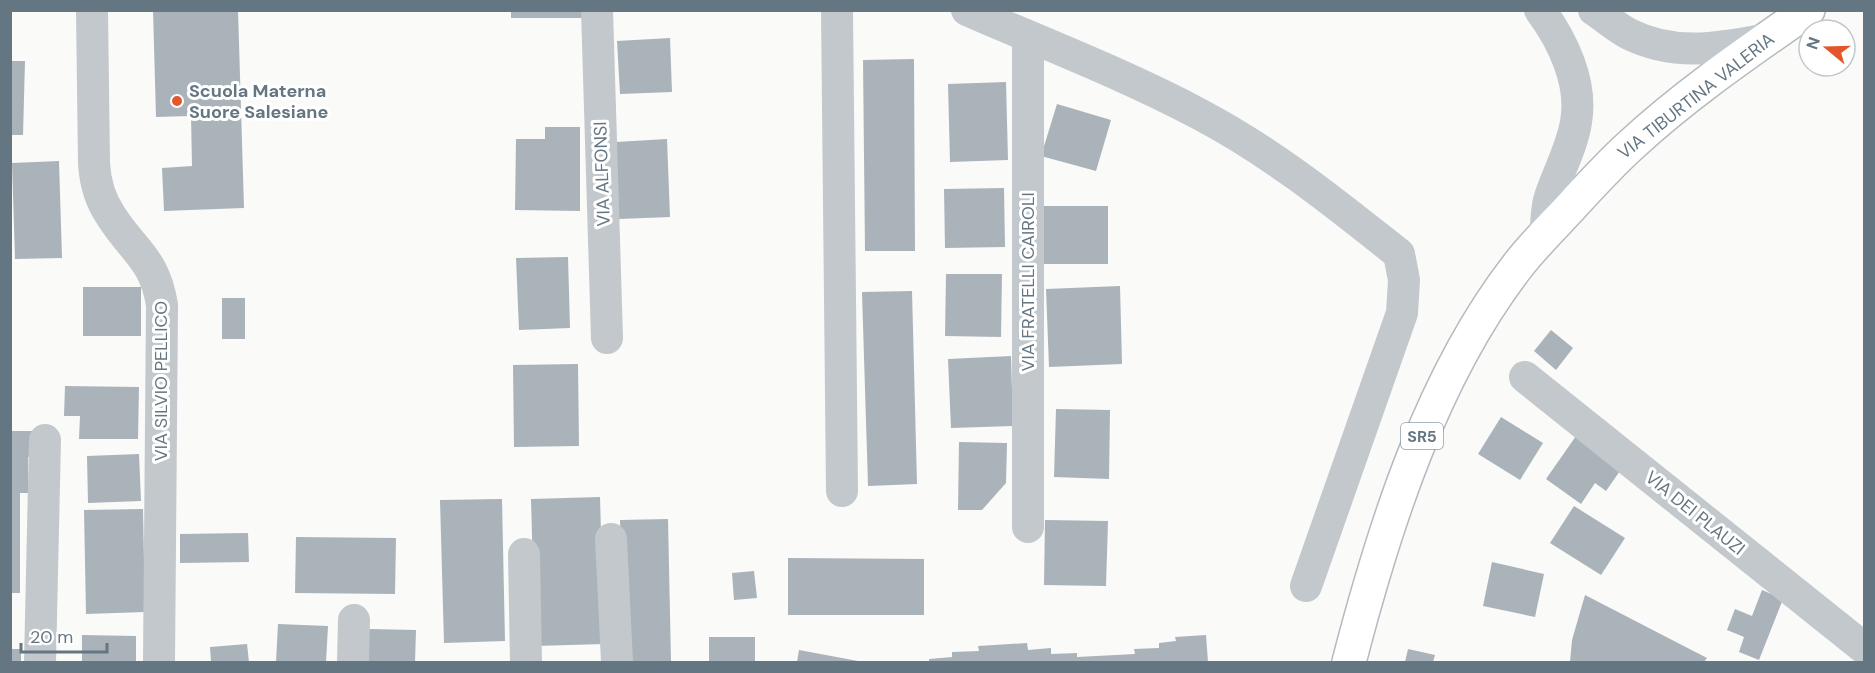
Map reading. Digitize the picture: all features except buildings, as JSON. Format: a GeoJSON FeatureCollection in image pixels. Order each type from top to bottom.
{"type":"FeatureCollection","features":[{"type":"Feature","properties":{"kind":"main road","name":"VIA TIBURTINA VALERIA"},"geometry":{"type":"LineString","coordinates":[[1349,663],[1364,607],[1400,498],[1434,409],[1458,359],[1481,320],[1518,266],[1545,234],[1637,139],[1735,61],[1808,10]]}},
{"type":"Feature","properties":{"kind":"street","name":"VIA SILVIO PELLICO"},"geometry":{"type":"LineString","coordinates":[[92,10],[96,183],[109,214],[148,263],[157,283],[162,305],[159,663]]}},
{"type":"Feature","properties":{"kind":"street","name":"VIA ALFONSI"},"geometry":{"type":"LineString","coordinates":[[597,10],[607,338]]}},
{"type":"Feature","properties":{"kind":"street"},"geometry":{"type":"LineString","coordinates":[[837,10],[842,491]]}},
{"type":"Feature","properties":{"kind":"street"},"geometry":{"type":"LineString","coordinates":[[1540,10],[1560,40],[1570,66],[1577,97],[1576,122],[1549,200],[1545,234]]}},
{"type":"Feature","properties":{"kind":"street"},"geometry":{"type":"LineString","coordinates":[[1594,10],[1630,34],[1666,47],[1701,50],[1767,39]]}},
{"type":"Feature","properties":{"kind":"street"},"geometry":{"type":"LineString","coordinates":[[987,14],[1028,37],[1202,115],[1310,184],[1399,254],[1404,280],[1402,313],[1306,586]]}},
{"type":"Feature","properties":{"kind":"street","name":"VIA FRATELLI CAIROLI"},"geometry":{"type":"LineString","coordinates":[[1028,37],[1028,527]]}},
{"type":"Feature","properties":{"kind":"street","name":"VIA DEI PLAUZI"},"geometry":{"type":"LineString","coordinates":[[1525,377],[1864,648]]}},
{"type":"Feature","properties":{"kind":"street"},"geometry":{"type":"LineString","coordinates":[[40,663],[45,440]]}},
{"type":"Feature","properties":{"kind":"street"},"geometry":{"type":"LineString","coordinates":[[611,539],[617,663]]}},
{"type":"Feature","properties":{"kind":"street"},"geometry":{"type":"LineString","coordinates":[[524,554],[526,663]]}},
{"type":"Feature","properties":{"kind":"street"},"geometry":{"type":"LineString","coordinates":[[353,663],[354,620]]}},
{"type":"Feature","properties":{"kind":"place","name":"Scuola Materna Suore Salesiane"},"geometry":{"type":"Point","coordinates":[177,101]}}]}
